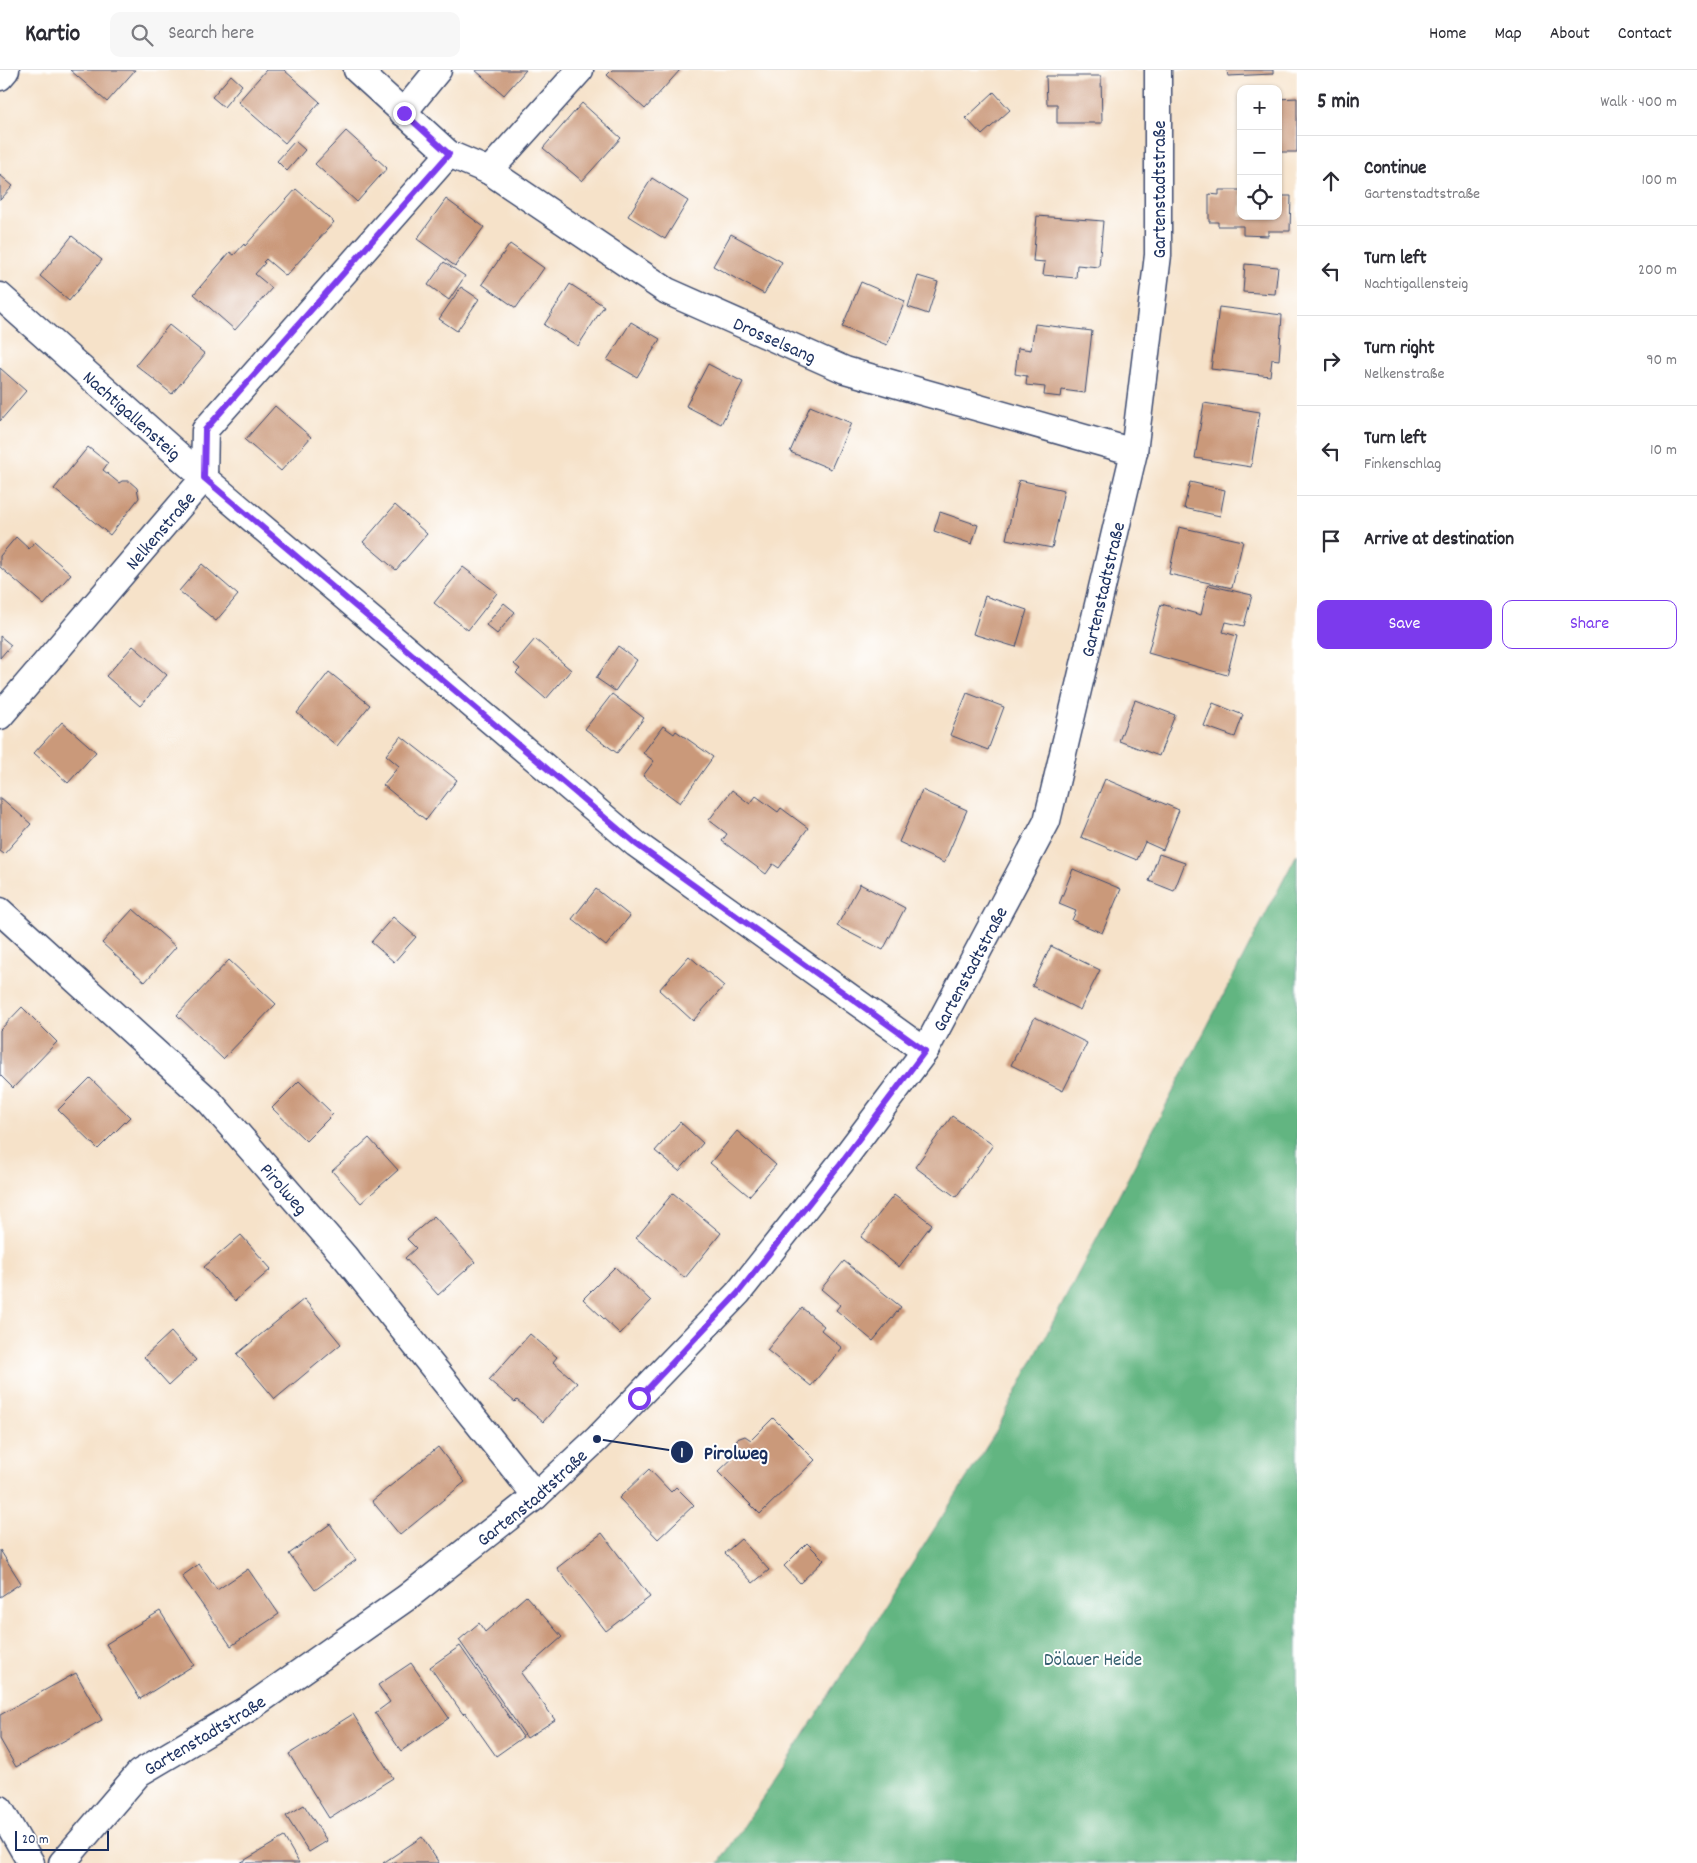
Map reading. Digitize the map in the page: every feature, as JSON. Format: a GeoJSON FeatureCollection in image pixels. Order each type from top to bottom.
{"type":"FeatureCollection","features":[{"type":"Feature","properties":{"kind":"street"},"geometry":{"type":"LineString","coordinates":[[0,77],[6,70]]}},
{"type":"Feature","properties":{"kind":"street","name":"Drosselsang"},"geometry":{"type":"LineString","coordinates":[[357,70],[449,154],[489,171],[668,291],[845,370],[1134,452]]}},
{"type":"Feature","properties":{"kind":"street"},"geometry":{"type":"LineString","coordinates":[[404,113],[438,70]]}},
{"type":"Feature","properties":{"kind":"street"},"geometry":{"type":"LineString","coordinates":[[489,171],[580,70]]}},
{"type":"Feature","properties":{"kind":"street","name":"Gartenstadtstraße"},"geometry":{"type":"LineString","coordinates":[[62,1863],[139,1774],[250,1708],[406,1598],[536,1496],[623,1414],[738,1293],[840,1164],[925,1051],[1047,821],[1134,452],[1158,255],[1158,70]]}},
{"type":"Feature","properties":{"kind":"street","name":"Nelkenstraße"},"geometry":{"type":"LineString","coordinates":[[0,716],[204,478],[205,430],[449,154]]}},
{"type":"Feature","properties":{"kind":"street","name":"Nachtigallensteig"},"geometry":{"type":"LineString","coordinates":[[0,296],[204,478],[636,844],[925,1051]]}},
{"type":"Feature","properties":{"kind":"street","name":"Pirolweg"},"geometry":{"type":"LineString","coordinates":[[0,911],[210,1102],[345,1257],[536,1496]]}},
{"type":"Feature","properties":{"kind":"street"},"geometry":{"type":"LineString","coordinates":[[0,1809],[31,1863]]}},
{"type":"Feature","properties":{"kind":"green space","name":"Dölauer Heide"},"geometry":{"type":"Polygon","coordinates":[[[1297,854],[1297,1863],[719,1863],[780,1772],[994,1435],[1297,854]]]}},
{"type":"Feature","properties":{"kind":"building"},"geometry":{"type":"Polygon","coordinates":[[[70,70],[135,70],[107,102],[70,70]]]}},
{"type":"Feature","properties":{"kind":"building"},"geometry":{"type":"Polygon","coordinates":[[[266,70],[284,70],[320,102],[285,143],[238,102],[266,70]]]}},
{"type":"Feature","properties":{"kind":"building"},"geometry":{"type":"Polygon","coordinates":[[[475,70],[526,70],[504,95],[475,70]]]}},
{"type":"Feature","properties":{"kind":"building"},"geometry":{"type":"Polygon","coordinates":[[[612,70],[680,70],[645,109],[607,75],[612,70]]]}},
{"type":"Feature","properties":{"kind":"building"},"geometry":{"type":"Polygon","coordinates":[[[1227,70],[1273,70],[1273,74],[1228,76],[1227,70]]]}},
{"type":"Feature","properties":{"kind":"building"},"geometry":{"type":"Polygon","coordinates":[[[231,75],[242,85],[224,107],[212,97],[231,75]]]}},
{"type":"Feature","properties":{"kind":"building"},"geometry":{"type":"Polygon","coordinates":[[[1046,76],[1101,76],[1102,123],[1057,123],[1057,104],[1047,104],[1046,76]]]}},
{"type":"Feature","properties":{"kind":"building"},"geometry":{"type":"Polygon","coordinates":[[[994,92],[1010,110],[982,135],[966,118],[994,92]]]}},
{"type":"Feature","properties":{"kind":"building"},"geometry":{"type":"Polygon","coordinates":[[[1297,98],[1297,152],[1282,152],[1282,99],[1297,98]]]}},
{"type":"Feature","properties":{"kind":"building"},"geometry":{"type":"Polygon","coordinates":[[[582,103],[621,138],[582,181],[543,148],[582,103]]]}},
{"type":"Feature","properties":{"kind":"building"},"geometry":{"type":"Polygon","coordinates":[[[346,131],[387,168],[357,202],[315,164],[346,131]]]}},
{"type":"Feature","properties":{"kind":"building"},"geometry":{"type":"Polygon","coordinates":[[[295,141],[305,150],[287,171],[277,161],[295,141]]]}},
{"type":"Feature","properties":{"kind":"building"},"geometry":{"type":"Polygon","coordinates":[[[0,175],[13,186],[0,200],[0,175]]]}},
{"type":"Feature","properties":{"kind":"building"},"geometry":{"type":"Polygon","coordinates":[[[652,178],[688,201],[665,239],[628,216],[652,178]]]}},
{"type":"Feature","properties":{"kind":"building"},"geometry":{"type":"Polygon","coordinates":[[[296,189],[334,222],[286,276],[266,259],[263,262],[265,263],[255,274],[272,288],[235,330],[194,294],[230,252],[234,255],[244,244],[245,246],[296,189]]]}},
{"type":"Feature","properties":{"kind":"building"},"geometry":{"type":"Polygon","coordinates":[[[1219,190],[1237,190],[1237,220],[1282,220],[1282,196],[1291,196],[1290,231],[1268,231],[1268,236],[1243,235],[1243,226],[1218,226],[1218,222],[1209,222],[1209,194],[1219,195],[1219,190]]]}},
{"type":"Feature","properties":{"kind":"building"},"geometry":{"type":"Polygon","coordinates":[[[446,199],[484,227],[455,266],[417,239],[446,199]]]}},
{"type":"Feature","properties":{"kind":"building"},"geometry":{"type":"Polygon","coordinates":[[[1037,216],[1103,221],[1099,267],[1077,265],[1076,278],[1043,275],[1045,262],[1033,261],[1037,216]]]}},
{"type":"Feature","properties":{"kind":"building"},"geometry":{"type":"Polygon","coordinates":[[[731,234],[782,262],[764,294],[713,266],[731,234]]]}},
{"type":"Feature","properties":{"kind":"building"},"geometry":{"type":"Polygon","coordinates":[[[72,236],[102,260],[69,301],[40,276],[72,236]]]}},
{"type":"Feature","properties":{"kind":"building"},"geometry":{"type":"Polygon","coordinates":[[[510,244],[544,268],[516,308],[482,284],[510,244]]]}},
{"type":"Feature","properties":{"kind":"building"},"geometry":{"type":"Polygon","coordinates":[[[444,262],[465,276],[449,300],[428,285],[444,262]]]}},
{"type":"Feature","properties":{"kind":"building"},"geometry":{"type":"Polygon","coordinates":[[[1245,264],[1278,267],[1275,294],[1243,292],[1245,264]]]}},
{"type":"Feature","properties":{"kind":"building"},"geometry":{"type":"Polygon","coordinates":[[[918,276],[938,282],[928,314],[908,307],[918,276]]]}},
{"type":"Feature","properties":{"kind":"building"},"geometry":{"type":"Polygon","coordinates":[[[861,282],[905,301],[887,345],[842,327],[861,282]]]}},
{"type":"Feature","properties":{"kind":"building"},"geometry":{"type":"Polygon","coordinates":[[[570,284],[604,306],[578,346],[544,325],[570,284]]]}},
{"type":"Feature","properties":{"kind":"building"},"geometry":{"type":"Polygon","coordinates":[[[461,287],[479,299],[457,331],[439,319],[461,287]]]}},
{"type":"Feature","properties":{"kind":"building"},"geometry":{"type":"Polygon","coordinates":[[[1219,307],[1282,315],[1279,360],[1272,359],[1270,376],[1211,369],[1219,307]]]}},
{"type":"Feature","properties":{"kind":"building"},"geometry":{"type":"Polygon","coordinates":[[[631,322],[660,339],[637,377],[607,360],[631,322]]]}},
{"type":"Feature","properties":{"kind":"building"},"geometry":{"type":"Polygon","coordinates":[[[1035,324],[1092,331],[1085,393],[1062,390],[1061,397],[1044,395],[1045,387],[1026,385],[1027,376],[1015,374],[1018,348],[1031,350],[1035,324]]]}},
{"type":"Feature","properties":{"kind":"building"},"geometry":{"type":"Polygon","coordinates":[[[169,325],[205,354],[172,394],[136,365],[169,325]]]}},
{"type":"Feature","properties":{"kind":"building"},"geometry":{"type":"Polygon","coordinates":[[[708,364],[743,382],[721,424],[686,406],[708,364]]]}},
{"type":"Feature","properties":{"kind":"building"},"geometry":{"type":"Polygon","coordinates":[[[0,368],[26,391],[0,421],[0,368]]]}},
{"type":"Feature","properties":{"kind":"building"},"geometry":{"type":"Polygon","coordinates":[[[1204,403],[1260,412],[1251,467],[1195,458],[1204,403]]]}},
{"type":"Feature","properties":{"kind":"building"},"geometry":{"type":"Polygon","coordinates":[[[275,406],[311,437],[281,471],[245,440],[275,406]]]}},
{"type":"Feature","properties":{"kind":"building"},"geometry":{"type":"Polygon","coordinates":[[[810,406],[851,423],[831,469],[790,452],[810,406]]]}},
{"type":"Feature","properties":{"kind":"building"},"geometry":{"type":"Polygon","coordinates":[[[88,447],[108,463],[103,470],[119,483],[129,481],[137,488],[139,498],[110,535],[54,489],[88,447]]]}},
{"type":"Feature","properties":{"kind":"building"},"geometry":{"type":"Polygon","coordinates":[[[1019,480],[1064,490],[1052,548],[1006,539],[1019,480]]]}},
{"type":"Feature","properties":{"kind":"building"},"geometry":{"type":"Polygon","coordinates":[[[1190,482],[1225,490],[1220,516],[1184,508],[1190,482]]]}},
{"type":"Feature","properties":{"kind":"building"},"geometry":{"type":"Polygon","coordinates":[[[395,505],[427,534],[396,570],[363,542],[395,505]]]}},
{"type":"Feature","properties":{"kind":"building"},"geometry":{"type":"Polygon","coordinates":[[[940,512],[978,525],[972,544],[934,531],[940,512]]]}},
{"type":"Feature","properties":{"kind":"building"},"geometry":{"type":"Polygon","coordinates":[[[1179,527],[1243,541],[1232,588],[1169,574],[1179,527]]]}},
{"type":"Feature","properties":{"kind":"building"},"geometry":{"type":"Polygon","coordinates":[[[16,537],[29,549],[35,542],[71,574],[44,605],[0,567],[0,556],[16,537]]]}},
{"type":"Feature","properties":{"kind":"building"},"geometry":{"type":"Polygon","coordinates":[[[202,564],[238,595],[216,621],[179,591],[202,564]]]}},
{"type":"Feature","properties":{"kind":"building"},"geometry":{"type":"Polygon","coordinates":[[[463,567],[497,593],[468,630],[434,603],[463,567]]]}},
{"type":"Feature","properties":{"kind":"building"},"geometry":{"type":"Polygon","coordinates":[[[1208,585],[1252,595],[1244,626],[1226,622],[1223,632],[1237,636],[1227,675],[1148,653],[1161,604],[1201,615],[1208,585]]]}},
{"type":"Feature","properties":{"kind":"building"},"geometry":{"type":"Polygon","coordinates":[[[985,596],[1027,610],[1016,647],[973,634],[985,596]]]}},
{"type":"Feature","properties":{"kind":"building"},"geometry":{"type":"Polygon","coordinates":[[[504,603],[515,612],[497,634],[486,625],[504,603]]]}},
{"type":"Feature","properties":{"kind":"building"},"geometry":{"type":"Polygon","coordinates":[[[0,636],[11,645],[0,658],[0,636]]]}},
{"type":"Feature","properties":{"kind":"building"},"geometry":{"type":"Polygon","coordinates":[[[535,639],[571,670],[546,699],[516,673],[520,669],[514,664],[535,639]]]}},
{"type":"Feature","properties":{"kind":"building"},"geometry":{"type":"Polygon","coordinates":[[[133,646],[167,675],[140,706],[106,676],[133,646]]]}},
{"type":"Feature","properties":{"kind":"building"},"geometry":{"type":"Polygon","coordinates":[[[618,646],[637,660],[615,691],[596,678],[618,646]]]}},
{"type":"Feature","properties":{"kind":"building"},"geometry":{"type":"Polygon","coordinates":[[[329,672],[370,705],[337,746],[297,713],[329,672]]]}},
{"type":"Feature","properties":{"kind":"building"},"geometry":{"type":"Polygon","coordinates":[[[967,693],[1004,707],[988,750],[950,735],[967,693]]]}},
{"type":"Feature","properties":{"kind":"building"},"geometry":{"type":"Polygon","coordinates":[[[612,694],[644,718],[617,753],[585,729],[612,694]]]}},
{"type":"Feature","properties":{"kind":"building"},"geometry":{"type":"Polygon","coordinates":[[[1135,700],[1175,715],[1159,756],[1119,741],[1135,700]]]}},
{"type":"Feature","properties":{"kind":"building"},"geometry":{"type":"Polygon","coordinates":[[[1213,703],[1243,715],[1235,737],[1204,726],[1213,703]]]}},
{"type":"Feature","properties":{"kind":"building"},"geometry":{"type":"Polygon","coordinates":[[[62,722],[96,752],[68,783],[34,753],[62,722]]]}},
{"type":"Feature","properties":{"kind":"building"},"geometry":{"type":"Polygon","coordinates":[[[663,726],[674,734],[676,731],[713,757],[680,803],[643,776],[654,761],[643,753],[663,726]]]}},
{"type":"Feature","properties":{"kind":"building"},"geometry":{"type":"Polygon","coordinates":[[[401,736],[457,780],[426,820],[383,785],[399,766],[386,755],[401,736]]]}},
{"type":"Feature","properties":{"kind":"building"},"geometry":{"type":"Polygon","coordinates":[[[1105,779],[1179,810],[1163,850],[1145,842],[1137,860],[1081,837],[1105,779]]]}},
{"type":"Feature","properties":{"kind":"building"},"geometry":{"type":"Polygon","coordinates":[[[732,790],[750,804],[756,796],[778,812],[781,808],[808,828],[779,868],[773,864],[766,874],[722,841],[727,834],[709,820],[732,790]]]}},
{"type":"Feature","properties":{"kind":"building"},"geometry":{"type":"Polygon","coordinates":[[[922,790],[967,810],[944,863],[899,842],[922,790]]]}},
{"type":"Feature","properties":{"kind":"building"},"geometry":{"type":"Polygon","coordinates":[[[0,797],[31,824],[4,854],[0,851],[0,797]]]}},
{"type":"Feature","properties":{"kind":"building"},"geometry":{"type":"Polygon","coordinates":[[[1159,854],[1185,863],[1174,891],[1149,881],[1159,854]]]}},
{"type":"Feature","properties":{"kind":"building"},"geometry":{"type":"Polygon","coordinates":[[[1073,869],[1121,889],[1102,933],[1072,920],[1076,911],[1059,904],[1073,869]]]}},
{"type":"Feature","properties":{"kind":"building"},"geometry":{"type":"Polygon","coordinates":[[[860,884],[905,908],[883,950],[837,926],[860,884]]]}},
{"type":"Feature","properties":{"kind":"building"},"geometry":{"type":"Polygon","coordinates":[[[596,889],[630,916],[606,946],[572,919],[596,889]]]}},
{"type":"Feature","properties":{"kind":"building"},"geometry":{"type":"Polygon","coordinates":[[[133,909],[176,947],[145,982],[102,943],[133,909]]]}},
{"type":"Feature","properties":{"kind":"building"},"geometry":{"type":"Polygon","coordinates":[[[393,917],[416,937],[394,962],[371,942],[393,917]]]}},
{"type":"Feature","properties":{"kind":"building"},"geometry":{"type":"Polygon","coordinates":[[[1051,946],[1100,970],[1080,1010],[1032,986],[1051,946]]]}},
{"type":"Feature","properties":{"kind":"building"},"geometry":{"type":"Polygon","coordinates":[[[689,956],[724,986],[693,1021],[659,990],[689,956]]]}},
{"type":"Feature","properties":{"kind":"building"},"geometry":{"type":"Polygon","coordinates":[[[229,960],[276,1004],[223,1059],[177,1015],[229,960]]]}},
{"type":"Feature","properties":{"kind":"building"},"geometry":{"type":"Polygon","coordinates":[[[22,1007],[57,1042],[13,1088],[0,1075],[0,1030],[22,1007]]]}},
{"type":"Feature","properties":{"kind":"building"},"geometry":{"type":"Polygon","coordinates":[[[1035,1017],[1087,1043],[1063,1091],[1011,1065],[1035,1017]]]}},
{"type":"Feature","properties":{"kind":"building"},"geometry":{"type":"Polygon","coordinates":[[[90,1078],[130,1117],[98,1149],[58,1110],[90,1078]]]}},
{"type":"Feature","properties":{"kind":"building"},"geometry":{"type":"Polygon","coordinates":[[[299,1081],[333,1114],[306,1141],[272,1108],[299,1081]]]}},
{"type":"Feature","properties":{"kind":"building"},"geometry":{"type":"Polygon","coordinates":[[[952,1116],[993,1145],[956,1197],[915,1167],[952,1116]]]}},
{"type":"Feature","properties":{"kind":"building"},"geometry":{"type":"Polygon","coordinates":[[[680,1122],[703,1143],[679,1171],[655,1151],[680,1122]]]}},
{"type":"Feature","properties":{"kind":"building"},"geometry":{"type":"Polygon","coordinates":[[[737,1131],[776,1165],[749,1196],[710,1163],[737,1131]]]}},
{"type":"Feature","properties":{"kind":"building"},"geometry":{"type":"Polygon","coordinates":[[[369,1138],[398,1170],[361,1203],[332,1171],[369,1138]]]}},
{"type":"Feature","properties":{"kind":"building"},"geometry":{"type":"Polygon","coordinates":[[[673,1193],[721,1233],[685,1278],[636,1238],[673,1193]]]}},
{"type":"Feature","properties":{"kind":"building"},"geometry":{"type":"Polygon","coordinates":[[[894,1195],[932,1224],[899,1267],[861,1237],[894,1195]]]}},
{"type":"Feature","properties":{"kind":"building"},"geometry":{"type":"Polygon","coordinates":[[[434,1216],[475,1262],[438,1295],[405,1258],[416,1248],[407,1239],[434,1216]]]}},
{"type":"Feature","properties":{"kind":"building"},"geometry":{"type":"Polygon","coordinates":[[[241,1235],[271,1269],[235,1301],[204,1267],[241,1235]]]}},
{"type":"Feature","properties":{"kind":"building"},"geometry":{"type":"Polygon","coordinates":[[[844,1261],[901,1307],[873,1341],[836,1310],[840,1305],[821,1289],[844,1261]]]}},
{"type":"Feature","properties":{"kind":"building"},"geometry":{"type":"Polygon","coordinates":[[[615,1267],[651,1301],[620,1334],[583,1299],[615,1267]]]}},
{"type":"Feature","properties":{"kind":"building"},"geometry":{"type":"Polygon","coordinates":[[[304,1299],[341,1344],[275,1399],[237,1354],[304,1299]]]}},
{"type":"Feature","properties":{"kind":"building"},"geometry":{"type":"Polygon","coordinates":[[[802,1308],[824,1326],[821,1330],[842,1348],[811,1386],[767,1350],[802,1308]]]}},
{"type":"Feature","properties":{"kind":"building"},"geometry":{"type":"Polygon","coordinates":[[[171,1332],[196,1360],[169,1385],[144,1357],[171,1332]]]}},
{"type":"Feature","properties":{"kind":"building"},"geometry":{"type":"Polygon","coordinates":[[[530,1334],[557,1357],[553,1362],[577,1383],[543,1422],[489,1380],[530,1334]]]}},
{"type":"Feature","properties":{"kind":"building"},"geometry":{"type":"Polygon","coordinates":[[[773,1418],[815,1460],[760,1514],[718,1472],[739,1452],[735,1445],[737,1439],[745,1436],[751,1440],[773,1418]]]}},
{"type":"Feature","properties":{"kind":"building"},"geometry":{"type":"Polygon","coordinates":[[[438,1447],[465,1482],[400,1535],[372,1501],[438,1447]]]}},
{"type":"Feature","properties":{"kind":"building"},"geometry":{"type":"Polygon","coordinates":[[[649,1469],[671,1492],[676,1487],[694,1505],[658,1539],[619,1498],[649,1469]]]}},
{"type":"Feature","properties":{"kind":"building"},"geometry":{"type":"Polygon","coordinates":[[[330,1524],[356,1560],[315,1590],[289,1554],[330,1524]]]}},
{"type":"Feature","properties":{"kind":"building"},"geometry":{"type":"Polygon","coordinates":[[[602,1533],[650,1597],[606,1631],[557,1568],[602,1533]]]}},
{"type":"Feature","properties":{"kind":"building"},"geometry":{"type":"Polygon","coordinates":[[[741,1539],[769,1570],[753,1583],[725,1553],[741,1539]]]}},
{"type":"Feature","properties":{"kind":"building"},"geometry":{"type":"Polygon","coordinates":[[[807,1543],[824,1560],[800,1583],[784,1566],[807,1543]]]}},
{"type":"Feature","properties":{"kind":"building"},"geometry":{"type":"Polygon","coordinates":[[[0,1550],[21,1583],[0,1597],[0,1550]]]}},
{"type":"Feature","properties":{"kind":"building"},"geometry":{"type":"Polygon","coordinates":[[[199,1564],[217,1590],[248,1569],[279,1614],[231,1646],[182,1576],[199,1564]]]}},
{"type":"Feature","properties":{"kind":"building"},"geometry":{"type":"Polygon","coordinates":[[[526,1596],[562,1637],[521,1673],[555,1720],[527,1738],[459,1640],[479,1623],[485,1632],[526,1596]]]}},
{"type":"Feature","properties":{"kind":"building"},"geometry":{"type":"Polygon","coordinates":[[[160,1611],[194,1665],[140,1699],[106,1644],[160,1611]]]}},
{"type":"Feature","properties":{"kind":"building"},"geometry":{"type":"Polygon","coordinates":[[[460,1646],[523,1737],[496,1756],[430,1667],[460,1646]]]}},
{"type":"Feature","properties":{"kind":"building"},"geometry":{"type":"Polygon","coordinates":[[[411,1663],[449,1718],[401,1751],[375,1713],[390,1702],[378,1685],[411,1663]]]}},
{"type":"Feature","properties":{"kind":"building"},"geometry":{"type":"Polygon","coordinates":[[[76,1673],[102,1720],[16,1767],[0,1739],[0,1715],[76,1673]]]}},
{"type":"Feature","properties":{"kind":"building"},"geometry":{"type":"Polygon","coordinates":[[[353,1714],[393,1778],[329,1818],[289,1754],[353,1714]]]}},
{"type":"Feature","properties":{"kind":"building"},"geometry":{"type":"Polygon","coordinates":[[[304,1805],[327,1841],[309,1852],[286,1816],[304,1805]]]}},
{"type":"Feature","properties":{"kind":"building"},"geometry":{"type":"Polygon","coordinates":[[[284,1837],[299,1863],[240,1863],[284,1837]]]}},
{"type":"Feature","properties":{"kind":"building"},"geometry":{"type":"Polygon","coordinates":[[[422,1837],[439,1863],[383,1863],[422,1837]]]}},
{"type":"Feature","properties":{"kind":"place","name":"Pirolweg"},"geometry":{"type":"Point","coordinates":[597,1439]}},
{"type":"Feature","properties":{"kind":"route"},"geometry":{"type":"LineString","coordinates":[[404,113],[449,154],[205,430],[204,478],[636,844],[925,1051],[840,1164],[738,1293],[639,1398]]}}]}
